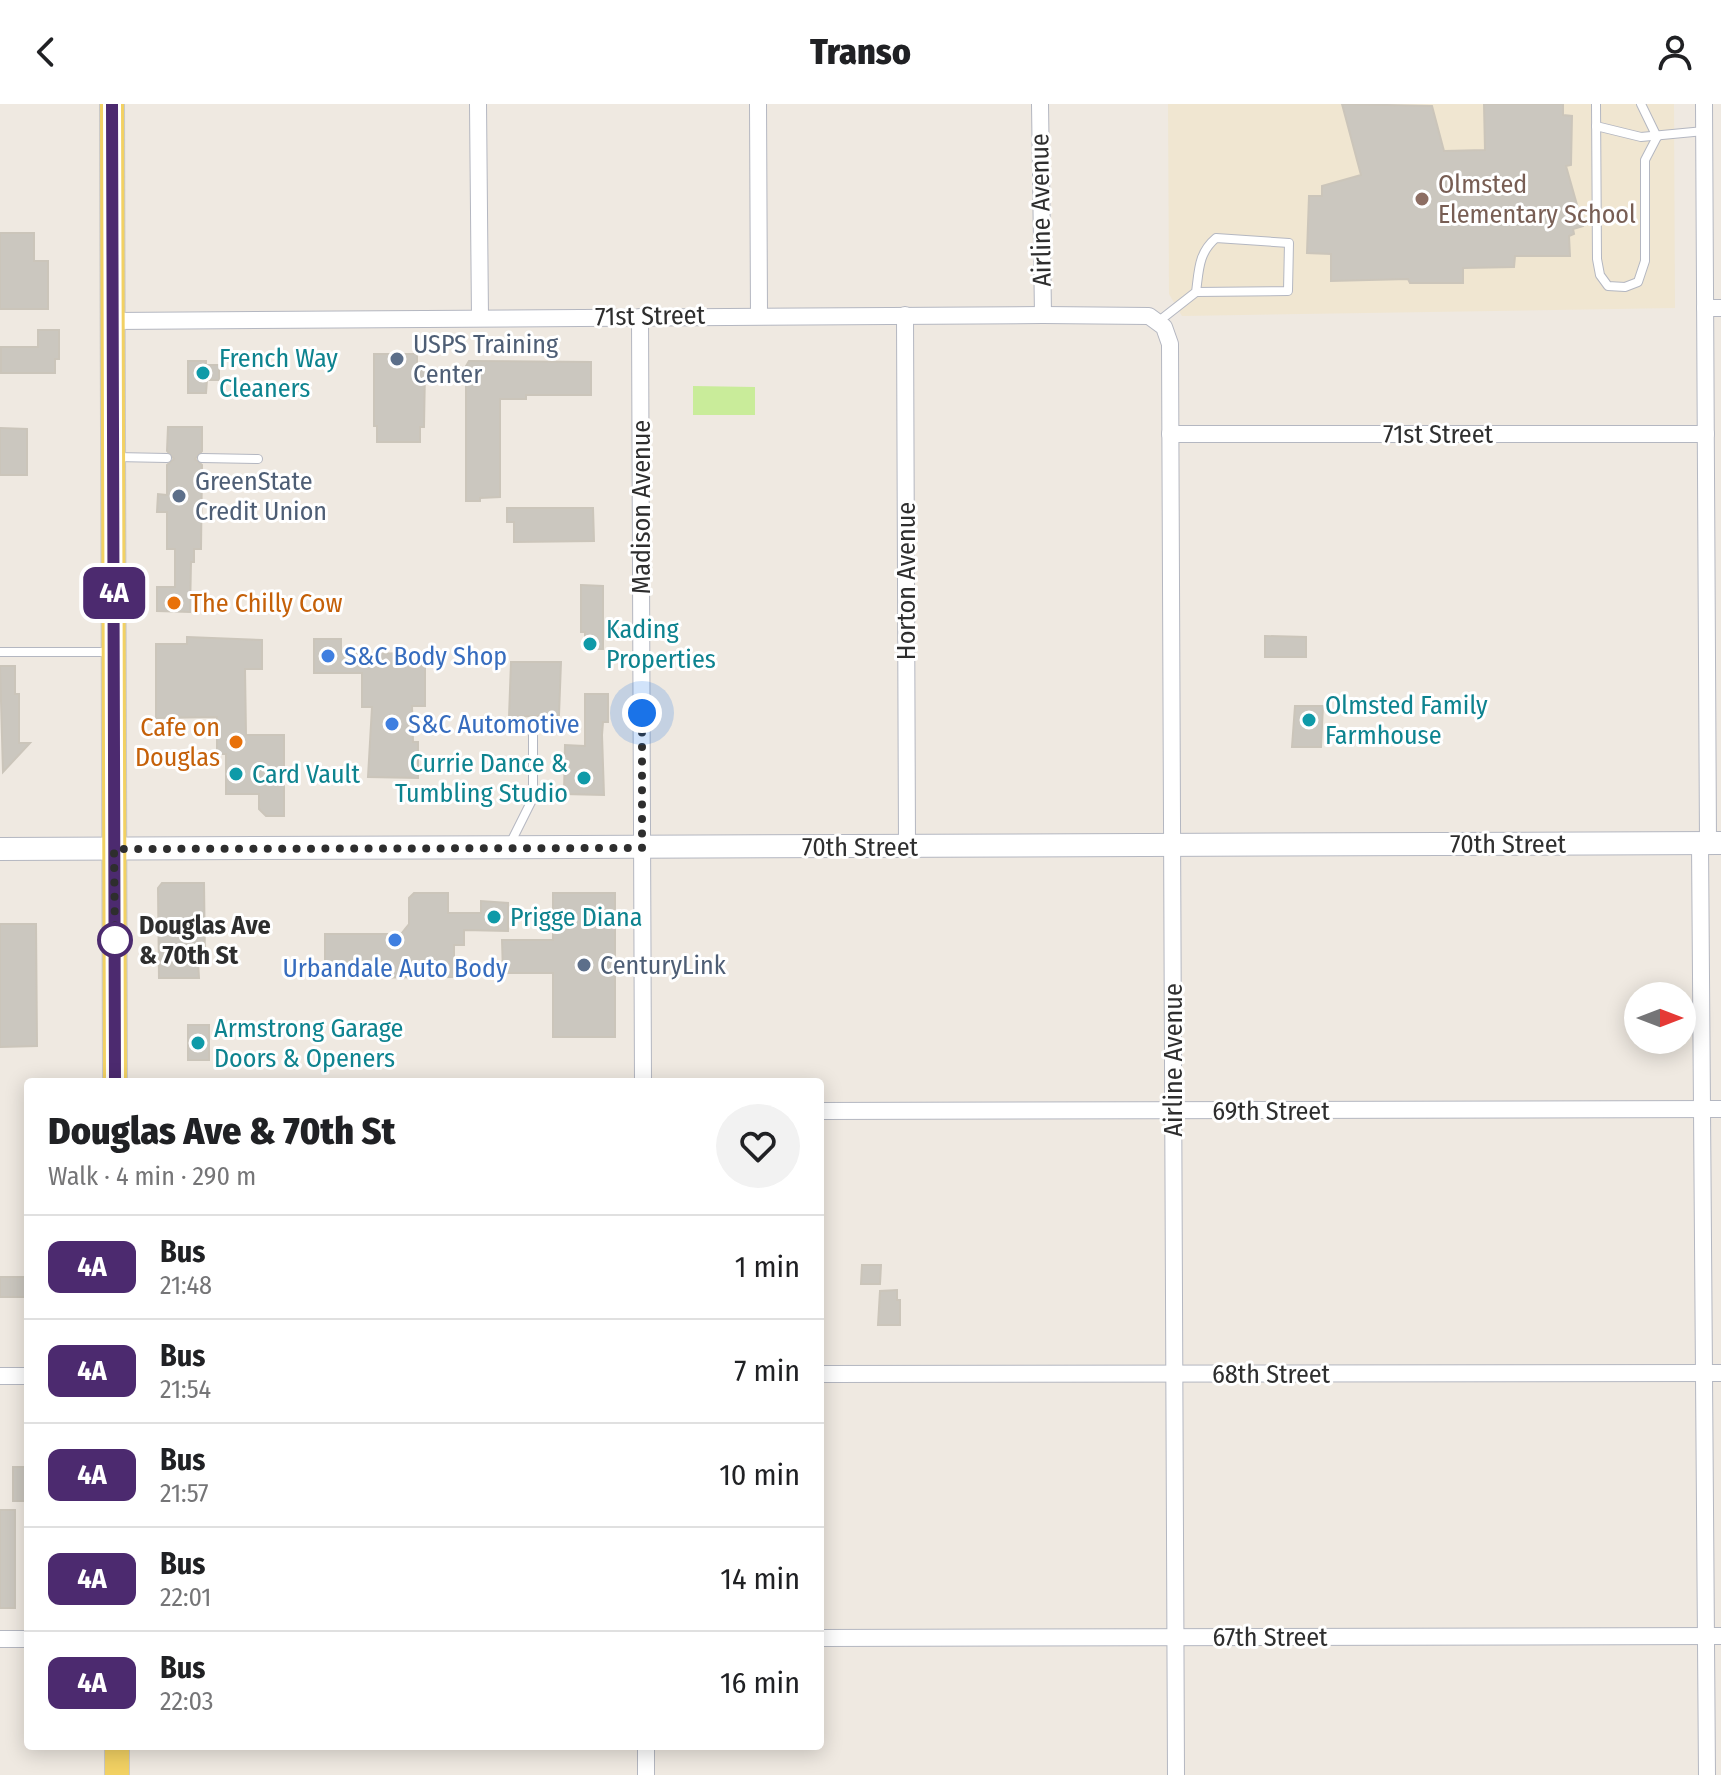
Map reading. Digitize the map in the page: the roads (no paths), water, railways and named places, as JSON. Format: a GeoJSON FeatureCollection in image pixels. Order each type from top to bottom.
{"type":"FeatureCollection","features":[{"type":"Feature","properties":{"kind":"main road"},"geometry":{"type":"LineString","coordinates":[[112,104],[115,1078]]}},
{"type":"Feature","properties":{"kind":"main road","name":"70th Street"},"geometry":{"type":"LineString","coordinates":[[0,849],[1710,843]]}},
{"type":"Feature","properties":{"kind":"main road"},"geometry":{"type":"LineString","coordinates":[[117,1750],[117,1775]]}},
{"type":"Feature","properties":{"kind":"street"},"geometry":{"type":"LineString","coordinates":[[478,104],[480,318]]}},
{"type":"Feature","properties":{"kind":"street"},"geometry":{"type":"LineString","coordinates":[[758,104],[759,315]]}},
{"type":"Feature","properties":{"kind":"street","name":"Airline Avenue"},"geometry":{"type":"LineString","coordinates":[[1040,104],[1043,315]]}},
{"type":"Feature","properties":{"kind":"street"},"geometry":{"type":"LineString","coordinates":[[1704,104],[1713,308],[1706,434],[1710,843],[1703,1109],[1713,1373],[1714,1636],[1707,1775]]}},
{"type":"Feature","properties":{"kind":"street","name":"71st Street"},"geometry":{"type":"LineString","coordinates":[[113,321],[759,315],[1149,316],[1159,321]]}},
{"type":"Feature","properties":{"kind":"street","name":"Horton Avenue"},"geometry":{"type":"LineString","coordinates":[[905,315],[907,846]]}},
{"type":"Feature","properties":{"kind":"street","name":"Madison Avenue"},"geometry":{"type":"LineString","coordinates":[[640,317],[643,1078]]}},
{"type":"Feature","properties":{"kind":"street","name":"Airline Avenue"},"geometry":{"type":"LineString","coordinates":[[1159,321],[1168,333],[1170,344],[1176,1775]]}},
{"type":"Feature","properties":{"kind":"street","name":"71st Street"},"geometry":{"type":"LineString","coordinates":[[1170,434],[1706,434]]}},
{"type":"Feature","properties":{"kind":"street","name":"69th Street"},"geometry":{"type":"LineString","coordinates":[[824,1111],[1721,1109]]}},
{"type":"Feature","properties":{"kind":"street","name":"68th Street"},"geometry":{"type":"LineString","coordinates":[[824,1374],[1713,1373]]}},
{"type":"Feature","properties":{"kind":"street"},"geometry":{"type":"LineString","coordinates":[[0,1376],[24,1376]]}},
{"type":"Feature","properties":{"kind":"street","name":"67th Street"},"geometry":{"type":"LineString","coordinates":[[824,1638],[1714,1636]]}},
{"type":"Feature","properties":{"kind":"street"},"geometry":{"type":"LineString","coordinates":[[0,1639],[24,1639]]}},
{"type":"Feature","properties":{"kind":"street"},"geometry":{"type":"LineString","coordinates":[[646,1750],[646,1775]]}},
{"type":"Feature","properties":{"kind":"lane"},"geometry":{"type":"LineString","coordinates":[[1596,104],[1597,259],[1600,275],[1608,286],[1625,287],[1638,282],[1645,261],[1645,160],[1657,137]]}},
{"type":"Feature","properties":{"kind":"lane"},"geometry":{"type":"LineString","coordinates":[[1641,104],[1657,137]]}},
{"type":"Feature","properties":{"kind":"lane"},"geometry":{"type":"LineString","coordinates":[[1596,126],[1641,137],[1704,131]]}},
{"type":"Feature","properties":{"kind":"lane"},"geometry":{"type":"LineString","coordinates":[[1159,321],[1196,292],[1288,291],[1289,243],[1216,238],[1206,246],[1200,257],[1196,292]]}},
{"type":"Feature","properties":{"kind":"lane"},"geometry":{"type":"LineString","coordinates":[[113,457],[167,458]]}},
{"type":"Feature","properties":{"kind":"lane"},"geometry":{"type":"LineString","coordinates":[[202,458],[258,459]]}},
{"type":"Feature","properties":{"kind":"lane"},"geometry":{"type":"LineString","coordinates":[[0,652],[114,652]]}},
{"type":"Feature","properties":{"kind":"lane"},"geometry":{"type":"LineString","coordinates":[[508,848],[533,798],[533,725]]}},
{"type":"Feature","properties":{"kind":"place","name":"Olmsted Elementary School"},"geometry":{"type":"Point","coordinates":[1422,199]}},
{"type":"Feature","properties":{"kind":"place","name":"USPS Training Center"},"geometry":{"type":"Point","coordinates":[397,359]}},
{"type":"Feature","properties":{"kind":"place","name":"French Way Cleaners"},"geometry":{"type":"Point","coordinates":[203,373]}},
{"type":"Feature","properties":{"kind":"place","name":"GreenState Credit Union"},"geometry":{"type":"Point","coordinates":[179,496]}},
{"type":"Feature","properties":{"kind":"place","name":"The Chilly Cow"},"geometry":{"type":"Point","coordinates":[174,603]}},
{"type":"Feature","properties":{"kind":"place","name":"Kading Properties"},"geometry":{"type":"Point","coordinates":[590,644]}},
{"type":"Feature","properties":{"kind":"place","name":"S&C Body Shop"},"geometry":{"type":"Point","coordinates":[328,656]}},
{"type":"Feature","properties":{"kind":"place","name":"Olmsted Family Farmhouse"},"geometry":{"type":"Point","coordinates":[1309,720]}},
{"type":"Feature","properties":{"kind":"place","name":"S&C Automotive"},"geometry":{"type":"Point","coordinates":[392,724]}},
{"type":"Feature","properties":{"kind":"place","name":"Cafe on Douglas"},"geometry":{"type":"Point","coordinates":[236,742]}},
{"type":"Feature","properties":{"kind":"place","name":"Card Vault"},"geometry":{"type":"Point","coordinates":[236,774]}},
{"type":"Feature","properties":{"kind":"place","name":"Currie Dance & Tumbling Studio"},"geometry":{"type":"Point","coordinates":[584,778]}},
{"type":"Feature","properties":{"kind":"place","name":"Prigge Diana"},"geometry":{"type":"Point","coordinates":[494,917]}},
{"type":"Feature","properties":{"kind":"place","name":"Douglas Ave & 70th St"},"geometry":{"type":"Point","coordinates":[115,940]}},
{"type":"Feature","properties":{"kind":"place","name":"Urbandale Auto Body"},"geometry":{"type":"Point","coordinates":[395,940]}},
{"type":"Feature","properties":{"kind":"place","name":"CenturyLink"},"geometry":{"type":"Point","coordinates":[584,965]}},
{"type":"Feature","properties":{"kind":"place","name":"Armstrong Garage Doors & Openers"},"geometry":{"type":"Point","coordinates":[198,1043]}}]}
